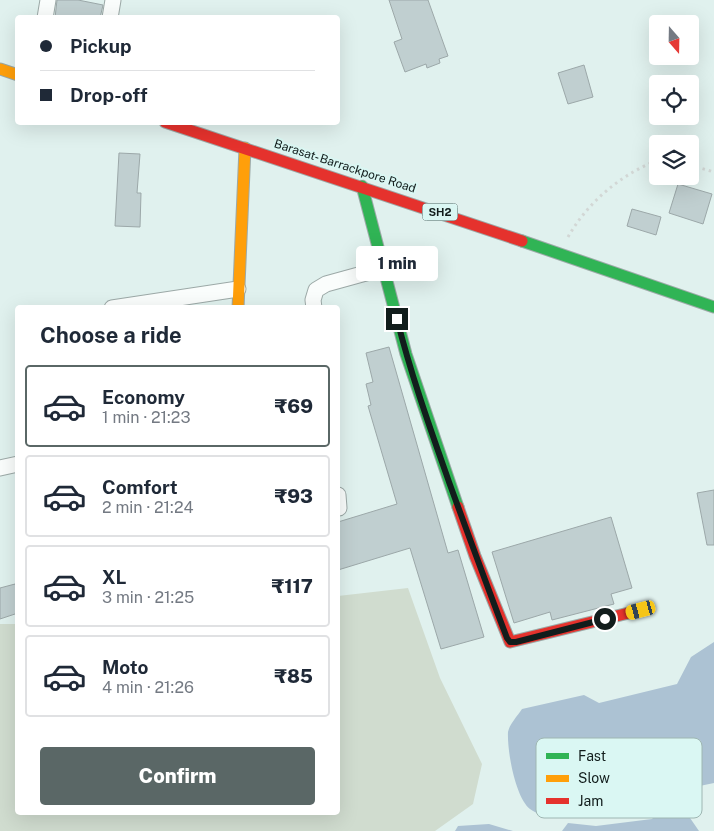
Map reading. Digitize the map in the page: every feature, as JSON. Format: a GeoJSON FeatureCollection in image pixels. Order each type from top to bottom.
{"type":"FeatureCollection","features":[{"type":"Feature","properties":{"kind":"street"},"geometry":{"type":"LineString","coordinates":[[46,15],[48,0]]}},
{"type":"Feature","properties":{"kind":"street"},"geometry":{"type":"LineString","coordinates":[[110,15],[113,0]]}},
{"type":"Feature","properties":{"kind":"street"},"geometry":{"type":"LineString","coordinates":[[0,69],[15,74]]}},
{"type":"Feature","properties":{"kind":"street","name":"Barasat- Barrackpore Road"},"geometry":{"type":"LineString","coordinates":[[174,125],[362,186],[714,308]]}},
{"type":"Feature","properties":{"kind":"street"},"geometry":{"type":"LineString","coordinates":[[238,305],[245,148]]}},
{"type":"Feature","properties":{"kind":"street"},"geometry":{"type":"LineString","coordinates":[[362,186],[406,354],[474,556],[508,640],[516,642],[641,610]]}},
{"type":"Feature","properties":{"kind":"street"},"geometry":{"type":"LineString","coordinates":[[314,305],[316,290],[326,284],[384,268]]}},
{"type":"Feature","properties":{"kind":"street"},"geometry":{"type":"LineString","coordinates":[[132,305],[238,289]]}},
{"type":"Feature","properties":{"kind":"street"},"geometry":{"type":"LineString","coordinates":[[0,468],[15,465]]}},
{"type":"Feature","properties":{"kind":"path"},"geometry":{"type":"LineString","coordinates":[[558,253],[576,222],[591,204],[642,166],[649,163]]}},
{"type":"Feature","properties":{"kind":"path"},"geometry":{"type":"LineString","coordinates":[[699,168],[714,172]]}},
{"type":"Feature","properties":{"kind":"green space"},"geometry":{"type":"Polygon","coordinates":[[[408,588],[440,678],[482,764],[473,804],[435,831],[0,831],[0,624],[15,624],[15,815],[340,815],[340,596],[408,588]]]}},
{"type":"Feature","properties":{"kind":"water"},"geometry":{"type":"Polygon","coordinates":[[[714,642],[714,783],[702,785],[702,738],[536,738],[536,812],[530,809],[516,784],[508,740],[510,726],[522,709],[584,695],[599,703],[677,684],[691,657],[714,642]]]}},
{"type":"Feature","properties":{"kind":"water"},"geometry":{"type":"Polygon","coordinates":[[[690,818],[699,831],[562,831],[568,823],[596,826],[652,819],[690,818]]]}},
{"type":"Feature","properties":{"kind":"water"},"geometry":{"type":"Polygon","coordinates":[[[489,824],[513,831],[455,831],[458,826],[489,824]]]}},
{"type":"Feature","properties":{"kind":"building"},"geometry":{"type":"Polygon","coordinates":[[[57,0],[78,0],[103,5],[101,15],[55,15],[57,0]]]}},
{"type":"Feature","properties":{"kind":"building"},"geometry":{"type":"Polygon","coordinates":[[[389,0],[428,0],[448,56],[439,59],[440,63],[427,68],[426,64],[405,72],[394,42],[402,39],[389,0]]]}},
{"type":"Feature","properties":{"kind":"building"},"geometry":{"type":"Polygon","coordinates":[[[584,65],[593,97],[568,104],[558,73],[584,65]]]}},
{"type":"Feature","properties":{"kind":"building"},"geometry":{"type":"Polygon","coordinates":[[[119,153],[140,154],[137,193],[141,193],[140,227],[115,226],[119,153]]]}},
{"type":"Feature","properties":{"kind":"building"},"geometry":{"type":"Polygon","coordinates":[[[678,185],[712,194],[703,224],[669,213],[678,185]]]}},
{"type":"Feature","properties":{"kind":"building"},"geometry":{"type":"Polygon","coordinates":[[[632,209],[661,217],[656,235],[627,226],[632,209]]]}},
{"type":"Feature","properties":{"kind":"building"},"geometry":{"type":"Polygon","coordinates":[[[389,347],[448,553],[458,550],[484,637],[441,649],[410,548],[340,569],[340,521],[397,504],[368,406],[371,405],[366,384],[373,382],[366,353],[389,347]]]}},
{"type":"Feature","properties":{"kind":"building"},"geometry":{"type":"Polygon","coordinates":[[[714,490],[714,545],[707,545],[697,493],[714,490]]]}},
{"type":"Feature","properties":{"kind":"building"},"geometry":{"type":"Polygon","coordinates":[[[611,517],[632,588],[611,594],[614,604],[552,620],[550,612],[514,623],[492,552],[611,517]]]}},
{"type":"Feature","properties":{"kind":"building"},"geometry":{"type":"Polygon","coordinates":[[[15,584],[15,614],[0,619],[0,588],[15,584]]]}},
{"type":"Feature","properties":{"kind":"traffic: fast"},"geometry":{"type":"LineString","coordinates":[[362,186],[406,354],[458,507]]}},
{"type":"Feature","properties":{"kind":"traffic: fast"},"geometry":{"type":"LineString","coordinates":[[522,241],[714,307]]}},
{"type":"Feature","properties":{"kind":"traffic: slow"},"geometry":{"type":"LineString","coordinates":[[0,69],[15,74]]}},
{"type":"Feature","properties":{"kind":"traffic: slow"},"geometry":{"type":"LineString","coordinates":[[238,305],[245,148]]}},
{"type":"Feature","properties":{"kind":"traffic: jam"},"geometry":{"type":"LineString","coordinates":[[174,125],[522,241]]}},
{"type":"Feature","properties":{"kind":"traffic: jam"},"geometry":{"type":"LineString","coordinates":[[458,507],[475,556],[510,642],[641,610]]}},
{"type":"Feature","properties":{"kind":"route"},"geometry":{"type":"LineString","coordinates":[[397,319],[406,354],[474,556],[507,638],[510,642],[516,642],[605,619]]}}]}
